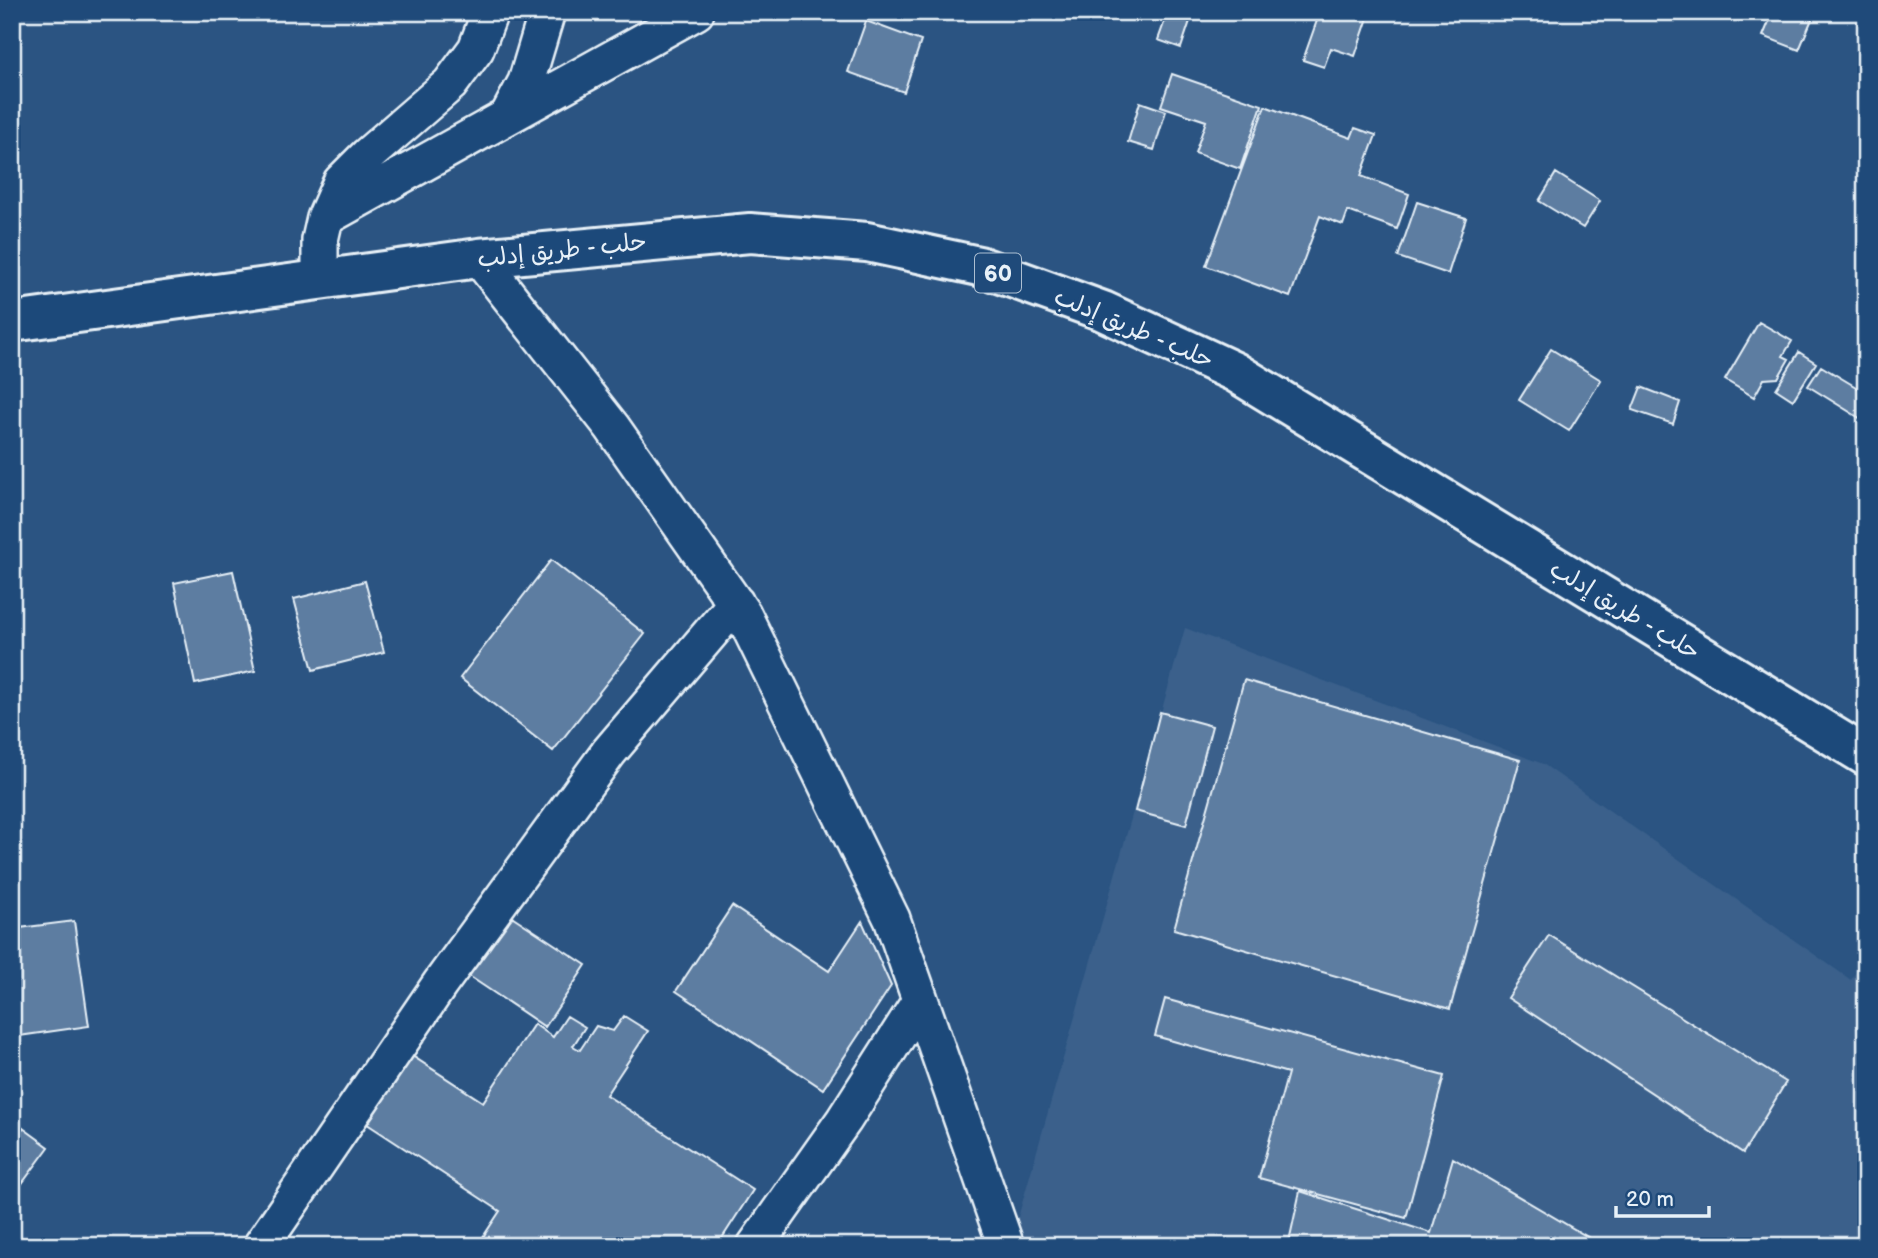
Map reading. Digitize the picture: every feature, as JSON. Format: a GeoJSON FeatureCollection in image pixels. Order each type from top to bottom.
{"type":"FeatureCollection","features":[{"type":"Feature","properties":{"kind":"highway","name":"حلب - طريق إدلب"},"geometry":{"type":"LineString","coordinates":[[12,322],[479,258],[750,233],[867,242],[979,265],[1103,311],[1235,372],[1866,756]]}},
{"type":"Feature","properties":{"kind":"street"},"geometry":{"type":"LineString","coordinates":[[320,278],[320,240],[325,218],[341,183],[368,155],[450,84],[476,49],[490,12]]}},
{"type":"Feature","properties":{"kind":"street"},"geometry":{"type":"LineString","coordinates":[[509,114],[526,82],[547,12]]}},
{"type":"Feature","properties":{"kind":"street"},"geometry":{"type":"LineString","coordinates":[[325,218],[696,12]]}},
{"type":"Feature","properties":{"kind":"street"},"geometry":{"type":"LineString","coordinates":[[479,258],[612,427],[736,603],[892,919],[1006,1246]]}},
{"type":"Feature","properties":{"kind":"street"},"geometry":{"type":"LineString","coordinates":[[261,1246],[440,984],[609,752],[736,603]]}},
{"type":"Feature","properties":{"kind":"street"},"geometry":{"type":"LineString","coordinates":[[755,1246],[844,1120],[920,1001]]}},
{"type":"Feature","properties":{"kind":"shaded area"},"geometry":{"type":"Polygon","coordinates":[[[1185,628],[1543,764],[1851,980],[1866,956],[1866,1246],[1010,1246],[1185,628]]]}},
{"type":"Feature","properties":{"kind":"building"},"geometry":{"type":"Polygon","coordinates":[[[1168,12],[1192,15],[1181,48],[1158,40],[1168,12]]]}},
{"type":"Feature","properties":{"kind":"building"},"geometry":{"type":"Polygon","coordinates":[[[1320,12],[1370,12],[1355,56],[1331,48],[1324,67],[1303,60],[1320,12]]]}},
{"type":"Feature","properties":{"kind":"building"},"geometry":{"type":"Polygon","coordinates":[[[1773,12],[1794,12],[1812,19],[1799,50],[1763,36],[1773,12]]]}},
{"type":"Feature","properties":{"kind":"building"},"geometry":{"type":"Polygon","coordinates":[[[866,21],[921,41],[904,92],[848,72],[866,21]]]}},
{"type":"Feature","properties":{"kind":"building"},"geometry":{"type":"Polygon","coordinates":[[[1172,74],[1262,105],[1240,169],[1195,153],[1206,121],[1161,106],[1172,74]]]}},
{"type":"Feature","properties":{"kind":"building"},"geometry":{"type":"Polygon","coordinates":[[[1140,102],[1166,111],[1154,150],[1128,142],[1140,102]]]}},
{"type":"Feature","properties":{"kind":"building"},"geometry":{"type":"Polygon","coordinates":[[[1265,106],[1351,138],[1355,128],[1376,135],[1361,176],[1409,194],[1397,229],[1348,211],[1343,225],[1320,216],[1290,297],[1206,266],[1265,106]]]}},
{"type":"Feature","properties":{"kind":"building"},"geometry":{"type":"Polygon","coordinates":[[[1556,173],[1600,201],[1583,228],[1539,201],[1556,173]]]}},
{"type":"Feature","properties":{"kind":"building"},"geometry":{"type":"Polygon","coordinates":[[[1417,202],[1466,218],[1448,274],[1398,257],[1417,202]]]}},
{"type":"Feature","properties":{"kind":"building"},"geometry":{"type":"Polygon","coordinates":[[[1759,322],[1792,341],[1783,356],[1789,359],[1778,378],[1764,379],[1754,397],[1725,380],[1759,322]]]}},
{"type":"Feature","properties":{"kind":"building"},"geometry":{"type":"Polygon","coordinates":[[[1551,349],[1601,380],[1569,431],[1519,400],[1551,349]]]}},
{"type":"Feature","properties":{"kind":"building"},"geometry":{"type":"Polygon","coordinates":[[[1799,352],[1816,363],[1793,400],[1776,389],[1799,352]]]}},
{"type":"Feature","properties":{"kind":"building"},"geometry":{"type":"Polygon","coordinates":[[[1821,366],[1866,393],[1866,422],[1808,386],[1821,366]]]}},
{"type":"Feature","properties":{"kind":"building"},"geometry":{"type":"Polygon","coordinates":[[[1641,387],[1680,402],[1673,424],[1632,410],[1641,387]]]}},
{"type":"Feature","properties":{"kind":"building"},"geometry":{"type":"Polygon","coordinates":[[[551,560],[645,634],[553,751],[460,678],[551,560]]]}},
{"type":"Feature","properties":{"kind":"building"},"geometry":{"type":"Polygon","coordinates":[[[233,571],[255,671],[195,684],[174,583],[233,571]]]}},
{"type":"Feature","properties":{"kind":"building"},"geometry":{"type":"Polygon","coordinates":[[[365,581],[384,652],[313,670],[294,599],[365,581]]]}},
{"type":"Feature","properties":{"kind":"building"},"geometry":{"type":"Polygon","coordinates":[[[1244,680],[1520,760],[1450,1009],[1174,929],[1244,680]]]}},
{"type":"Feature","properties":{"kind":"building"},"geometry":{"type":"Polygon","coordinates":[[[1160,712],[1212,726],[1186,825],[1135,811],[1160,712]]]}},
{"type":"Feature","properties":{"kind":"building"},"geometry":{"type":"Polygon","coordinates":[[[732,906],[829,971],[862,921],[891,986],[823,1089],[676,991],[732,906]]]}},
{"type":"Feature","properties":{"kind":"building"},"geometry":{"type":"Polygon","coordinates":[[[501,909],[586,965],[545,1027],[460,970],[501,909]]]}},
{"type":"Feature","properties":{"kind":"building"},"geometry":{"type":"Polygon","coordinates":[[[74,921],[89,1026],[12,1037],[12,929],[74,921]]]}},
{"type":"Feature","properties":{"kind":"building"},"geometry":{"type":"Polygon","coordinates":[[[1549,935],[1786,1082],[1743,1153],[1508,998],[1549,935]]]}},
{"type":"Feature","properties":{"kind":"building"},"geometry":{"type":"Polygon","coordinates":[[[1165,999],[1444,1076],[1406,1218],[1259,1178],[1288,1073],[1155,1036],[1165,999]]]}},
{"type":"Feature","properties":{"kind":"building"},"geometry":{"type":"Polygon","coordinates":[[[567,1016],[585,1027],[573,1046],[580,1050],[596,1026],[613,1031],[624,1016],[648,1031],[606,1095],[753,1190],[717,1246],[477,1246],[500,1211],[358,1118],[403,1050],[483,1102],[534,1024],[553,1037],[567,1016]]]}},
{"type":"Feature","properties":{"kind":"building"},"geometry":{"type":"Polygon","coordinates":[[[12,1120],[49,1147],[12,1197],[12,1120]]]}},
{"type":"Feature","properties":{"kind":"building"},"geometry":{"type":"Polygon","coordinates":[[[1453,1158],[1603,1246],[1288,1246],[1300,1191],[1431,1233],[1453,1158]]]}}]}
